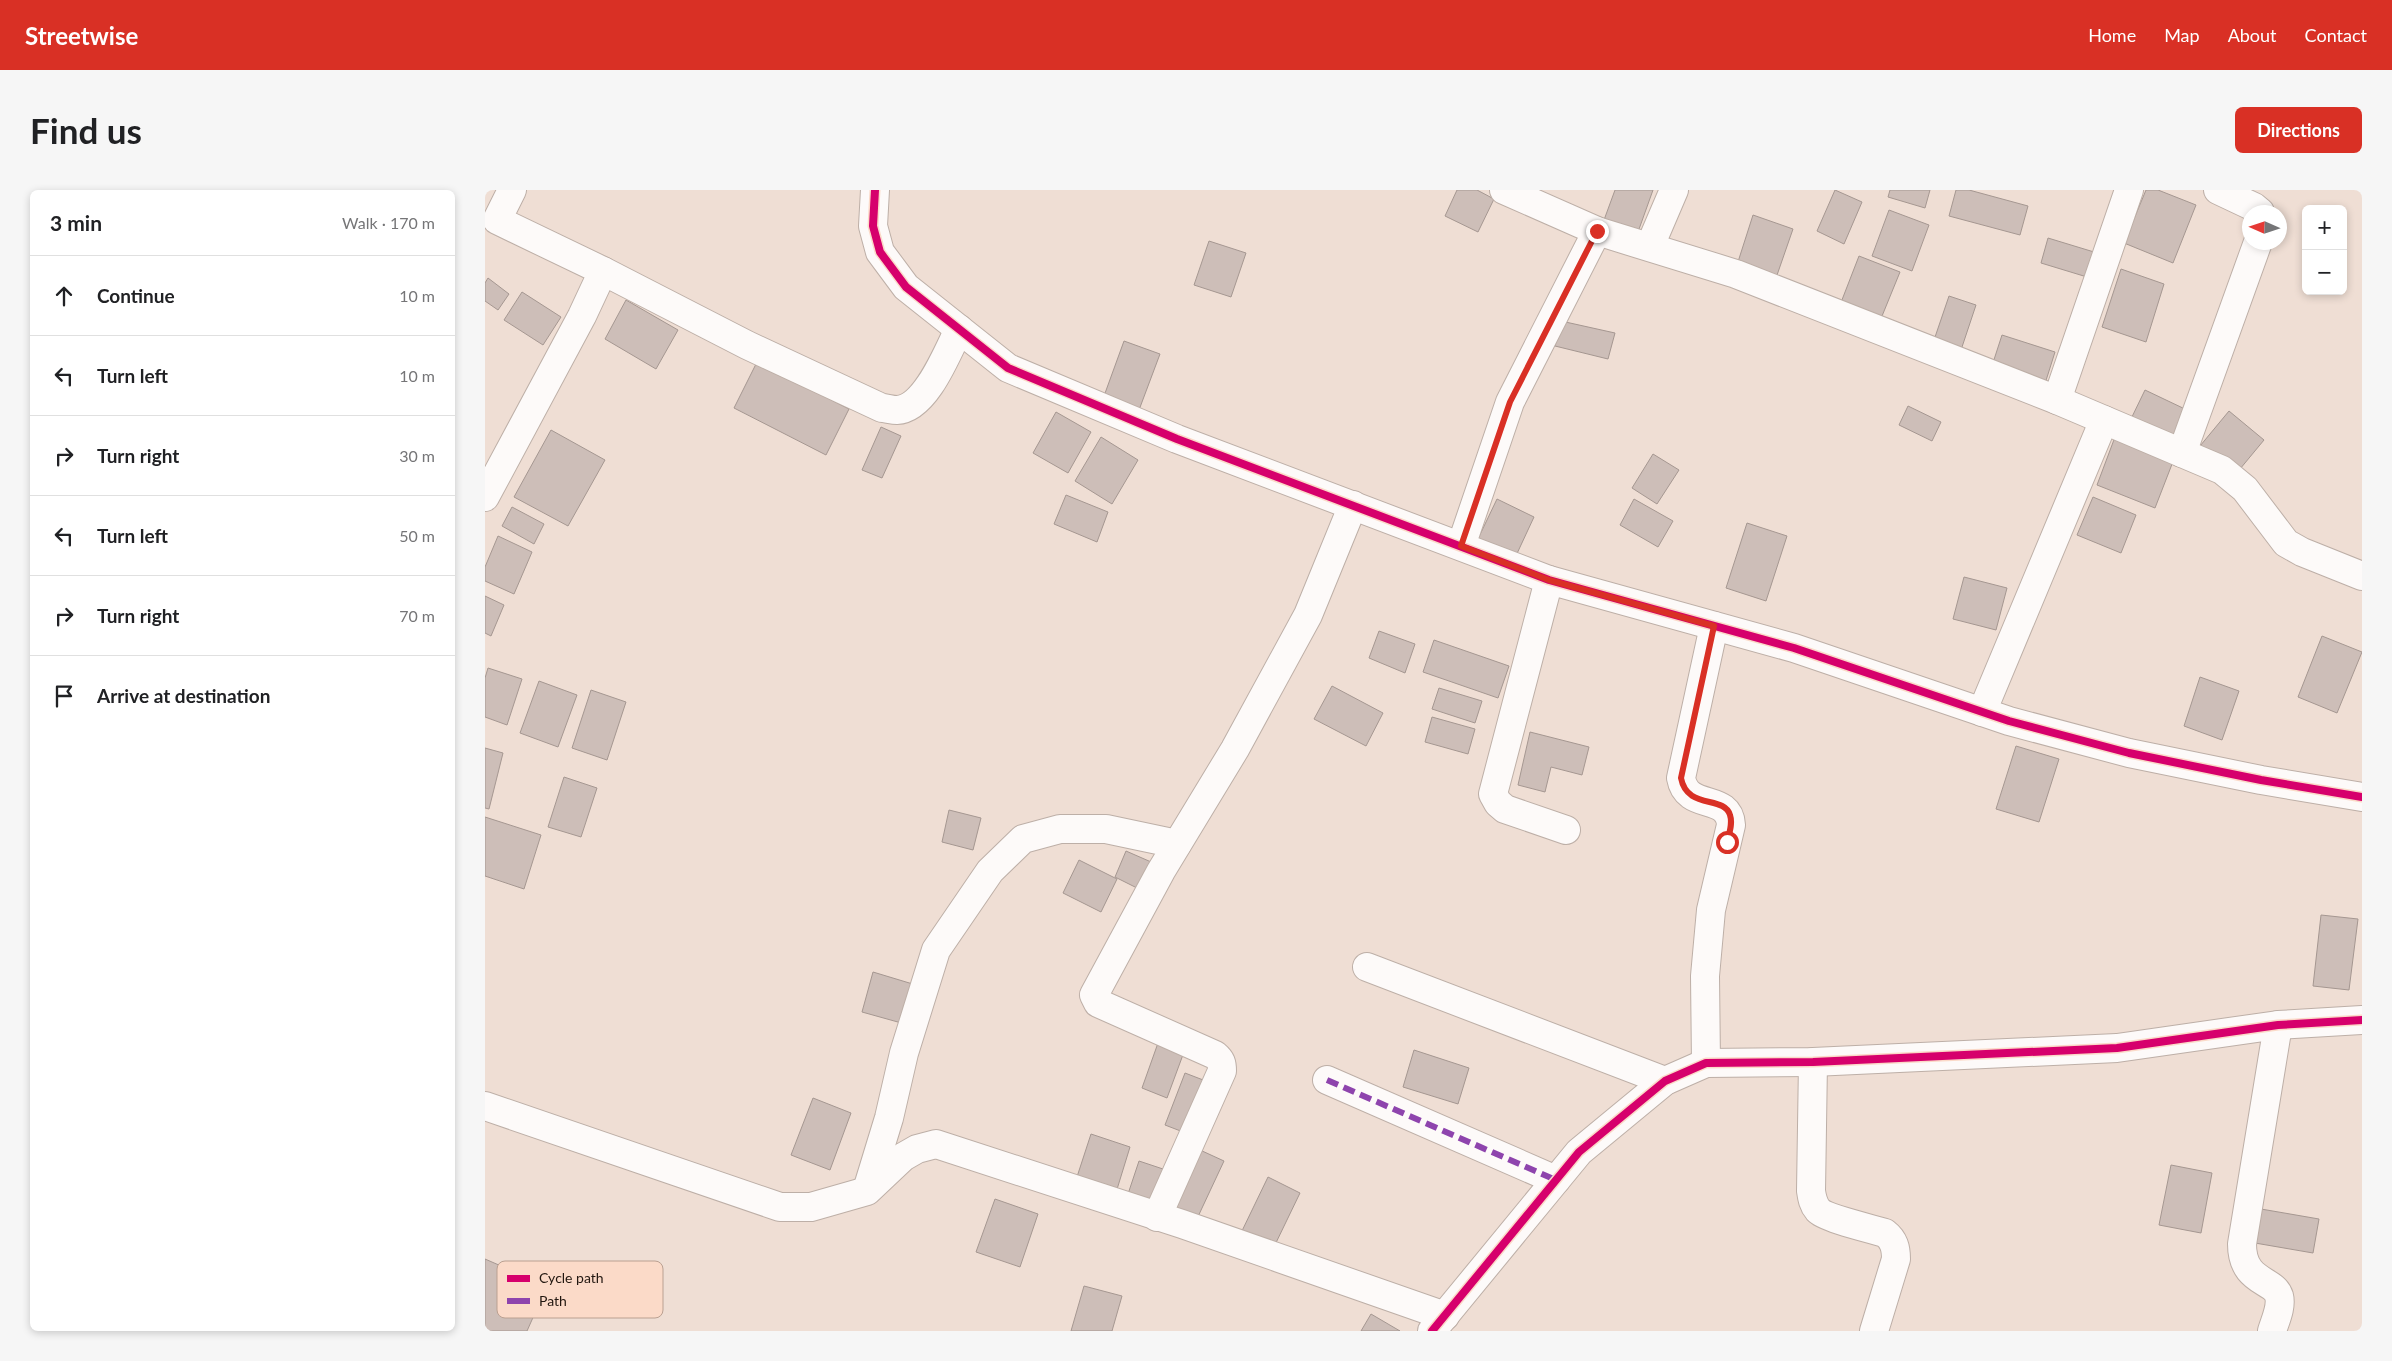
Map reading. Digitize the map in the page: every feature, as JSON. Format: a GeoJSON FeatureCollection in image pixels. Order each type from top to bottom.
{"type":"FeatureCollection","features":[{"type":"Feature","properties":{"kind":"street"},"geometry":{"type":"LineString","coordinates":[[512,190],[491,217],[747,344],[882,408],[898,410],[911,405],[931,385],[959,329]]}},
{"type":"Feature","properties":{"kind":"street"},"geometry":{"type":"LineString","coordinates":[[875,190],[873,226],[880,252],[906,287],[1008,368],[1177,439],[1549,580],[1794,648],[1982,712],[2129,753],[2261,780],[2362,797]]}},
{"type":"Feature","properties":{"kind":"street"},"geometry":{"type":"LineString","coordinates":[[1504,190],[1597,231],[1736,274],[2057,400],[2222,470],[2245,489],[2286,543],[2362,576]]}},
{"type":"Feature","properties":{"kind":"street"},"geometry":{"type":"LineString","coordinates":[[1650,246],[1674,190]]}},
{"type":"Feature","properties":{"kind":"street"},"geometry":{"type":"LineString","coordinates":[[2057,400],[2129,190]]}},
{"type":"Feature","properties":{"kind":"street"},"geometry":{"type":"LineString","coordinates":[[2219,190],[2250,205]]}},
{"type":"Feature","properties":{"kind":"street"},"geometry":{"type":"LineString","coordinates":[[1461,546],[1510,402],[1597,231]]}},
{"type":"Feature","properties":{"kind":"street"},"geometry":{"type":"LineString","coordinates":[[2182,453],[2255,250]]}},
{"type":"Feature","properties":{"kind":"street"},"geometry":{"type":"LineString","coordinates":[[485,497],[582,316],[603,271]]}},
{"type":"Feature","properties":{"kind":"street"},"geometry":{"type":"LineString","coordinates":[[1982,712],[2103,420]]}},
{"type":"Feature","properties":{"kind":"street"},"geometry":{"type":"LineString","coordinates":[[1157,1217],[1222,1071],[1222,1064],[1215,1055],[1098,1003],[1094,995],[1177,844],[1235,749],[1308,615],[1353,505]]}},
{"type":"Feature","properties":{"kind":"street"},"geometry":{"type":"LineString","coordinates":[[1549,580],[1493,794],[1498,803],[1505,808],[1566,830]]}},
{"type":"Feature","properties":{"kind":"street"},"geometry":{"type":"LineString","coordinates":[[1706,1064],[1705,976],[1710,920],[1731,825],[1730,814],[1724,807],[1688,794],[1683,788],[1681,778],[1714,626]]}},
{"type":"Feature","properties":{"kind":"street"},"geometry":{"type":"LineString","coordinates":[[867,1191],[889,1118],[903,1053],[936,950],[989,871],[1023,839],[1060,829],[1106,829],[1177,844]]}},
{"type":"Feature","properties":{"kind":"street"},"geometry":{"type":"LineString","coordinates":[[1367,967],[1665,1081]]}},
{"type":"Feature","properties":{"kind":"street"},"geometry":{"type":"LineString","coordinates":[[485,1106],[780,1206],[811,1207],[867,1191],[903,1158],[917,1149],[935,1144],[1157,1217],[1439,1324],[1579,1152],[1665,1081],[1706,1064],[1813,1062],[2117,1048],[2278,1025],[2362,1020]]}},
{"type":"Feature","properties":{"kind":"street"},"geometry":{"type":"LineString","coordinates":[[2272,1331],[2279,1298],[2277,1291],[2251,1272],[2242,1254],[2242,1244],[2278,1025]]}},
{"type":"Feature","properties":{"kind":"street"},"geometry":{"type":"LineString","coordinates":[[1813,1062],[1811,1191],[1813,1202],[1819,1211],[1829,1216],[1885,1234],[1891,1238],[1896,1247],[1896,1259],[1874,1331]]}},
{"type":"Feature","properties":{"kind":"street"},"geometry":{"type":"LineString","coordinates":[[1327,1080],[1557,1180]]}},
{"type":"Feature","properties":{"kind":"building"},"geometry":{"type":"Polygon","coordinates":[[[1457,190],[1477,190],[1494,199],[1478,232],[1445,216],[1457,190]]]}},
{"type":"Feature","properties":{"kind":"building"},"geometry":{"type":"Polygon","coordinates":[[[1615,190],[1653,190],[1638,232],[1604,220],[1615,190]]]}},
{"type":"Feature","properties":{"kind":"building"},"geometry":{"type":"Polygon","coordinates":[[[1835,190],[1862,202],[1844,244],[1817,231],[1835,190]]]}},
{"type":"Feature","properties":{"kind":"building"},"geometry":{"type":"Polygon","coordinates":[[[1890,190],[1930,190],[1925,208],[1888,197],[1890,190]]]}},
{"type":"Feature","properties":{"kind":"building"},"geometry":{"type":"Polygon","coordinates":[[[1956,190],[1969,190],[2028,206],[2020,235],[1949,216],[1956,190]]]}},
{"type":"Feature","properties":{"kind":"building"},"geometry":{"type":"Polygon","coordinates":[[[2146,190],[2158,190],[2196,205],[2173,263],[2124,243],[2146,190]]]}},
{"type":"Feature","properties":{"kind":"building"},"geometry":{"type":"Polygon","coordinates":[[[1889,210],[1929,225],[1912,271],[1872,256],[1889,210]]]}},
{"type":"Feature","properties":{"kind":"building"},"geometry":{"type":"Polygon","coordinates":[[[1753,215],[1793,229],[1776,278],[1737,265],[1753,215]]]}},
{"type":"Feature","properties":{"kind":"building"},"geometry":{"type":"Polygon","coordinates":[[[2048,238],[2094,252],[2087,277],[2041,263],[2048,238]]]}},
{"type":"Feature","properties":{"kind":"building"},"geometry":{"type":"Polygon","coordinates":[[[1209,241],[1246,253],[1231,297],[1194,285],[1209,241]]]}},
{"type":"Feature","properties":{"kind":"building"},"geometry":{"type":"Polygon","coordinates":[[[1859,256],[1900,272],[1880,321],[1840,305],[1859,256]]]}},
{"type":"Feature","properties":{"kind":"building"},"geometry":{"type":"Polygon","coordinates":[[[2121,269],[2164,284],[2146,342],[2102,327],[2121,269]]]}},
{"type":"Feature","properties":{"kind":"building"},"geometry":{"type":"Polygon","coordinates":[[[488,278],[509,294],[498,310],[485,301],[485,283],[488,278]]]}},
{"type":"Feature","properties":{"kind":"building"},"geometry":{"type":"Polygon","coordinates":[[[522,292],[561,317],[543,345],[504,320],[522,292]]]}},
{"type":"Feature","properties":{"kind":"building"},"geometry":{"type":"Polygon","coordinates":[[[1949,296],[1976,305],[1960,353],[1933,343],[1949,296]]]}},
{"type":"Feature","properties":{"kind":"building"},"geometry":{"type":"Polygon","coordinates":[[[626,300],[678,330],[656,369],[605,339],[626,300]]]}},
{"type":"Feature","properties":{"kind":"building"},"geometry":{"type":"Polygon","coordinates":[[[1561,321],[1615,333],[1608,359],[1555,346],[1561,321]]]}},
{"type":"Feature","properties":{"kind":"building"},"geometry":{"type":"Polygon","coordinates":[[[2002,335],[2055,352],[2043,390],[1990,372],[2002,335]]]}},
{"type":"Feature","properties":{"kind":"building"},"geometry":{"type":"Polygon","coordinates":[[[1124,341],[1160,354],[1139,410],[1104,396],[1124,341]]]}},
{"type":"Feature","properties":{"kind":"building"},"geometry":{"type":"Polygon","coordinates":[[[757,362],[849,409],[826,455],[734,408],[757,362]]]}},
{"type":"Feature","properties":{"kind":"building"},"geometry":{"type":"Polygon","coordinates":[[[2145,390],[2187,410],[2171,443],[2129,423],[2145,390]]]}},
{"type":"Feature","properties":{"kind":"building"},"geometry":{"type":"Polygon","coordinates":[[[1908,406],[1941,422],[1932,441],[1899,425],[1908,406]]]}},
{"type":"Feature","properties":{"kind":"building"},"geometry":{"type":"Polygon","coordinates":[[[2229,411],[2264,440],[2235,475],[2200,446],[2229,411]]]}},
{"type":"Feature","properties":{"kind":"building"},"geometry":{"type":"Polygon","coordinates":[[[1056,412],[1091,432],[1068,473],[1033,453],[1056,412]]]}},
{"type":"Feature","properties":{"kind":"building"},"geometry":{"type":"Polygon","coordinates":[[[881,427],[901,436],[882,478],[862,470],[881,427]]]}},
{"type":"Feature","properties":{"kind":"building"},"geometry":{"type":"Polygon","coordinates":[[[551,430],[605,460],[568,526],[514,497],[551,430]]]}},
{"type":"Feature","properties":{"kind":"building"},"geometry":{"type":"Polygon","coordinates":[[[1101,437],[1138,460],[1112,504],[1075,481],[1101,437]]]}},
{"type":"Feature","properties":{"kind":"building"},"geometry":{"type":"Polygon","coordinates":[[[2115,437],[2174,459],[2155,508],[2097,485],[2115,437]]]}},
{"type":"Feature","properties":{"kind":"building"},"geometry":{"type":"Polygon","coordinates":[[[1653,454],[1679,470],[1657,504],[1632,488],[1653,454]]]}},
{"type":"Feature","properties":{"kind":"building"},"geometry":{"type":"Polygon","coordinates":[[[1066,495],[1108,512],[1097,542],[1054,524],[1066,495]]]}},
{"type":"Feature","properties":{"kind":"building"},"geometry":{"type":"Polygon","coordinates":[[[2093,497],[2136,515],[2121,553],[2077,535],[2093,497]]]}},
{"type":"Feature","properties":{"kind":"building"},"geometry":{"type":"Polygon","coordinates":[[[1497,499],[1534,517],[1514,560],[1476,543],[1497,499]]]}},
{"type":"Feature","properties":{"kind":"building"},"geometry":{"type":"Polygon","coordinates":[[[1634,499],[1673,521],[1658,547],[1620,525],[1634,499]]]}},
{"type":"Feature","properties":{"kind":"building"},"geometry":{"type":"Polygon","coordinates":[[[512,507],[544,524],[534,544],[502,526],[512,507]]]}},
{"type":"Feature","properties":{"kind":"building"},"geometry":{"type":"Polygon","coordinates":[[[1747,523],[1787,536],[1766,601],[1726,588],[1747,523]]]}},
{"type":"Feature","properties":{"kind":"building"},"geometry":{"type":"Polygon","coordinates":[[[498,536],[532,552],[514,594],[485,581],[485,567],[498,536]]]}},
{"type":"Feature","properties":{"kind":"building"},"geometry":{"type":"Polygon","coordinates":[[[1964,577],[2007,588],[1996,630],[1953,619],[1964,577]]]}},
{"type":"Feature","properties":{"kind":"building"},"geometry":{"type":"Polygon","coordinates":[[[485,596],[504,605],[491,636],[485,633],[485,596]]]}},
{"type":"Feature","properties":{"kind":"building"},"geometry":{"type":"Polygon","coordinates":[[[1379,631],[1415,644],[1405,673],[1369,658],[1379,631]]]}},
{"type":"Feature","properties":{"kind":"building"},"geometry":{"type":"Polygon","coordinates":[[[2322,636],[2362,652],[2337,713],[2298,697],[2322,636]]]}},
{"type":"Feature","properties":{"kind":"building"},"geometry":{"type":"Polygon","coordinates":[[[1434,640],[1509,666],[1498,698],[1423,672],[1434,640]]]}},
{"type":"Feature","properties":{"kind":"building"},"geometry":{"type":"Polygon","coordinates":[[[488,668],[522,679],[507,725],[485,717],[485,678],[488,668]]]}},
{"type":"Feature","properties":{"kind":"building"},"geometry":{"type":"Polygon","coordinates":[[[2200,677],[2239,691],[2222,740],[2184,726],[2200,677]]]}},
{"type":"Feature","properties":{"kind":"building"},"geometry":{"type":"Polygon","coordinates":[[[539,681],[577,695],[558,747],[520,733],[539,681]]]}},
{"type":"Feature","properties":{"kind":"building"},"geometry":{"type":"Polygon","coordinates":[[[1332,686],[1383,713],[1366,746],[1314,719],[1332,686]]]}},
{"type":"Feature","properties":{"kind":"building"},"geometry":{"type":"Polygon","coordinates":[[[1439,688],[1482,701],[1475,723],[1432,709],[1439,688]]]}},
{"type":"Feature","properties":{"kind":"building"},"geometry":{"type":"Polygon","coordinates":[[[591,690],[626,702],[607,760],[572,748],[591,690]]]}},
{"type":"Feature","properties":{"kind":"building"},"geometry":{"type":"Polygon","coordinates":[[[1432,717],[1475,729],[1468,754],[1425,742],[1432,717]]]}},
{"type":"Feature","properties":{"kind":"building"},"geometry":{"type":"Polygon","coordinates":[[[1530,732],[1589,747],[1582,775],[1551,767],[1545,792],[1518,785],[1530,732]]]}},
{"type":"Feature","properties":{"kind":"building"},"geometry":{"type":"Polygon","coordinates":[[[2016,746],[2059,759],[2039,822],[1996,809],[2016,746]]]}},
{"type":"Feature","properties":{"kind":"building"},"geometry":{"type":"Polygon","coordinates":[[[485,748],[503,753],[489,809],[485,808],[485,748]]]}},
{"type":"Feature","properties":{"kind":"building"},"geometry":{"type":"Polygon","coordinates":[[[564,777],[597,788],[581,837],[548,827],[564,777]]]}},
{"type":"Feature","properties":{"kind":"building"},"geometry":{"type":"Polygon","coordinates":[[[949,810],[981,818],[973,850],[942,842],[949,810]]]}},
{"type":"Feature","properties":{"kind":"building"},"geometry":{"type":"Polygon","coordinates":[[[485,817],[541,835],[524,889],[485,876],[485,817]]]}},
{"type":"Feature","properties":{"kind":"building"},"geometry":{"type":"Polygon","coordinates":[[[1126,851],[1158,865],[1145,892],[1115,877],[1126,851]]]}},
{"type":"Feature","properties":{"kind":"building"},"geometry":{"type":"Polygon","coordinates":[[[1079,860],[1117,879],[1101,912],[1063,893],[1079,860]]]}},
{"type":"Feature","properties":{"kind":"building"},"geometry":{"type":"Polygon","coordinates":[[[2321,915],[2358,919],[2349,990],[2313,986],[2321,915]]]}},
{"type":"Feature","properties":{"kind":"building"},"geometry":{"type":"Polygon","coordinates":[[[873,972],[916,985],[905,1024],[862,1012],[873,972]]]}},
{"type":"Feature","properties":{"kind":"building"},"geometry":{"type":"Polygon","coordinates":[[[1158,1043],[1184,1052],[1167,1098],[1142,1088],[1158,1043]]]}},
{"type":"Feature","properties":{"kind":"building"},"geometry":{"type":"Polygon","coordinates":[[[1414,1050],[1469,1068],[1458,1104],[1403,1087],[1414,1050]]]}},
{"type":"Feature","properties":{"kind":"building"},"geometry":{"type":"Polygon","coordinates":[[[1185,1073],[1211,1083],[1191,1135],[1165,1125],[1185,1073]]]}},
{"type":"Feature","properties":{"kind":"building"},"geometry":{"type":"Polygon","coordinates":[[[813,1098],[851,1113],[830,1170],[791,1155],[813,1098]]]}},
{"type":"Feature","properties":{"kind":"building"},"geometry":{"type":"Polygon","coordinates":[[[1091,1134],[1130,1147],[1114,1199],[1074,1186],[1091,1134]]]}},
{"type":"Feature","properties":{"kind":"building"},"geometry":{"type":"Polygon","coordinates":[[[1200,1150],[1224,1161],[1195,1223],[1171,1212],[1200,1150]]]}},
{"type":"Feature","properties":{"kind":"building"},"geometry":{"type":"Polygon","coordinates":[[[1139,1161],[1166,1170],[1152,1212],[1125,1203],[1139,1161]]]}},
{"type":"Feature","properties":{"kind":"building"},"geometry":{"type":"Polygon","coordinates":[[[2171,1165],[2212,1173],[2201,1233],[2159,1225],[2171,1165]]]}},
{"type":"Feature","properties":{"kind":"building"},"geometry":{"type":"Polygon","coordinates":[[[1268,1177],[1300,1193],[1272,1251],[1240,1235],[1268,1177]]]}},
{"type":"Feature","properties":{"kind":"building"},"geometry":{"type":"Polygon","coordinates":[[[995,1199],[1038,1214],[1020,1267],[976,1252],[995,1199]]]}},
{"type":"Feature","properties":{"kind":"building"},"geometry":{"type":"Polygon","coordinates":[[[2261,1209],[2319,1219],[2313,1253],[2255,1243],[2261,1209]]]}},
{"type":"Feature","properties":{"kind":"building"},"geometry":{"type":"Polygon","coordinates":[[[485,1259],[497,1264],[497,1318],[533,1318],[527,1331],[485,1331],[485,1259]]]}},
{"type":"Feature","properties":{"kind":"building"},"geometry":{"type":"Polygon","coordinates":[[[1084,1286],[1122,1296],[1112,1331],[1071,1331],[1084,1286]]]}},
{"type":"Feature","properties":{"kind":"building"},"geometry":{"type":"Polygon","coordinates":[[[1371,1314],[1400,1331],[1361,1331],[1371,1314]]]}},
{"type":"Feature","properties":{"kind":"marked path"},"geometry":{"type":"LineString","coordinates":[[1327,1080],[1556,1180]]}},
{"type":"Feature","properties":{"kind":"cycle path"},"geometry":{"type":"LineString","coordinates":[[875,190],[873,226],[880,252],[906,287],[1008,368],[1177,439],[1549,580],[1794,648],[2009,721],[2129,753],[2261,780],[2362,797]]}},
{"type":"Feature","properties":{"kind":"cycle path"},"geometry":{"type":"LineString","coordinates":[[1432,1331],[1579,1152],[1665,1081],[1706,1063],[1813,1062],[2117,1048],[2278,1025],[2362,1020]]}},
{"type":"Feature","properties":{"kind":"route"},"geometry":{"type":"LineString","coordinates":[[1597,231],[1528,370],[1510,402],[1496,438],[1461,546],[1549,580],[1714,626],[1681,778],[1683,788],[1688,794],[1698,800],[1724,807],[1730,814],[1731,825],[1727,842]]}}]}
